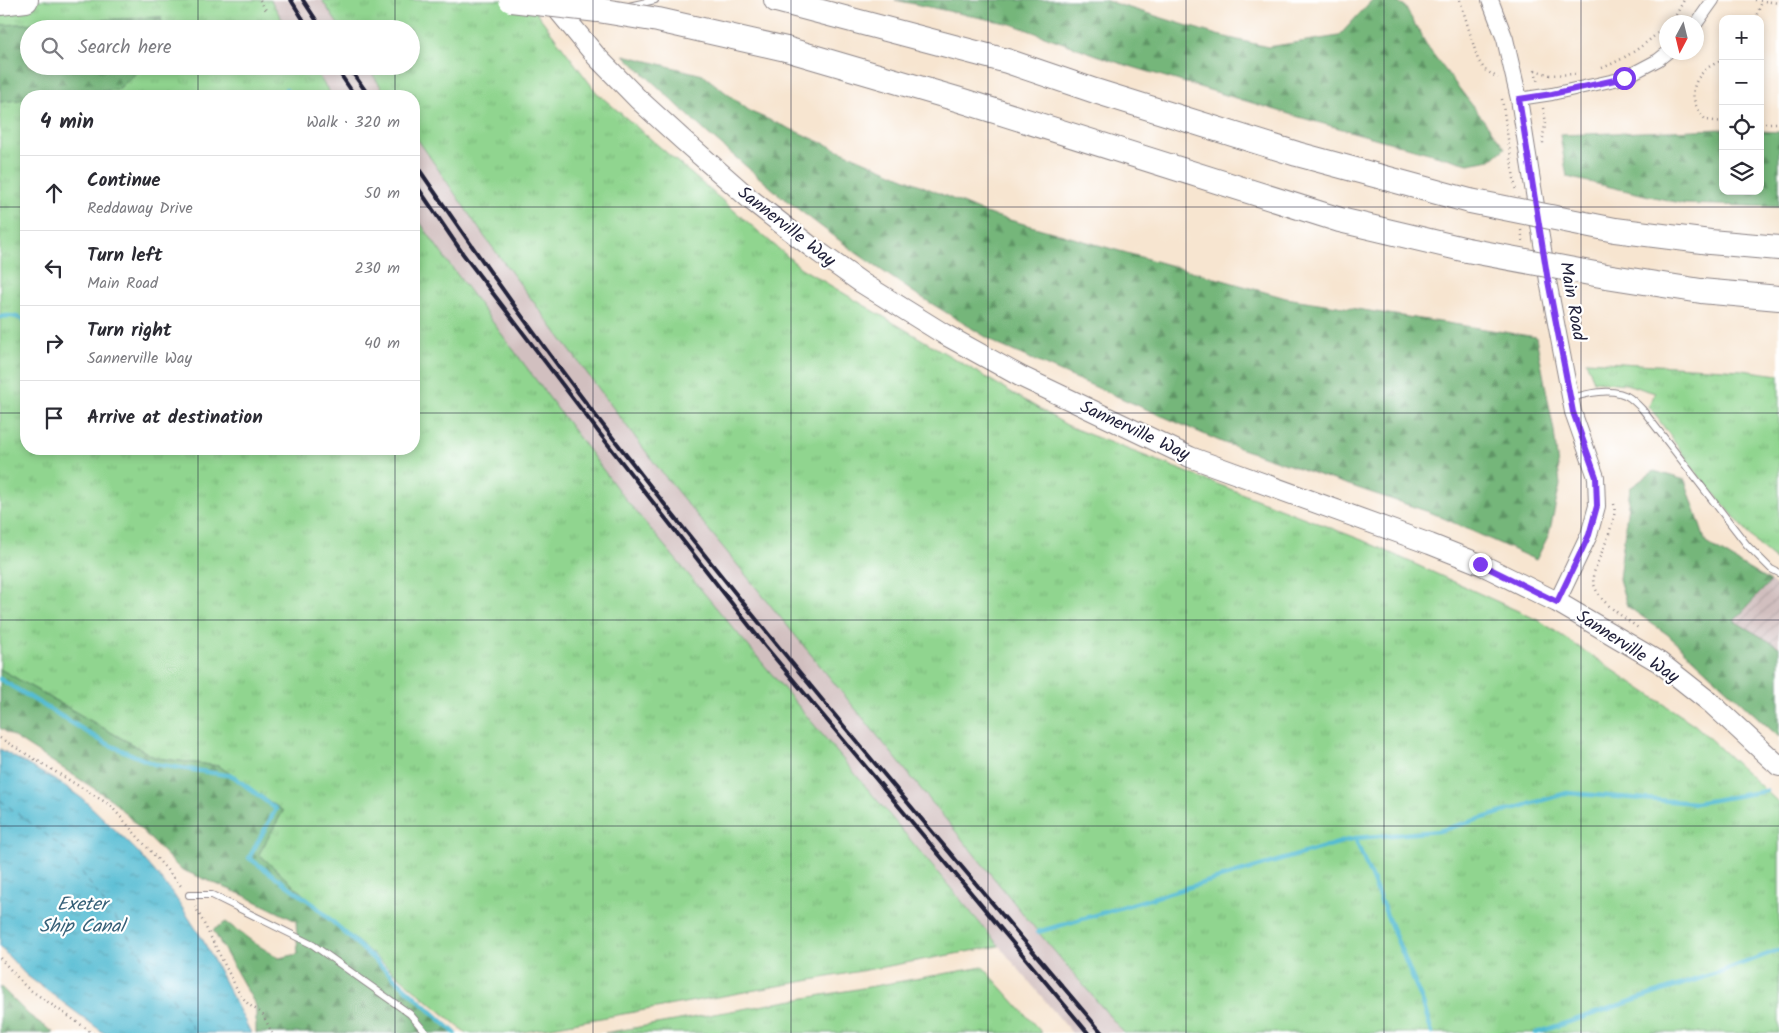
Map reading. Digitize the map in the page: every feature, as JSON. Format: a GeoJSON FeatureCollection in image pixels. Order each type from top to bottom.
{"type":"FeatureCollection","features":[{"type":"Feature","properties":{"kind":"highway"},"geometry":{"type":"LineString","coordinates":[[0,3],[26,0]]}},
{"type":"Feature","properties":{"kind":"highway"},"geometry":{"type":"LineString","coordinates":[[511,0],[598,10],[658,20],[786,49],[960,100],[1340,220],[1467,250],[1606,276],[1701,291],[1779,298]]}},
{"type":"Feature","properties":{"kind":"highway"},"geometry":{"type":"LineString","coordinates":[[787,3],[1007,62],[1297,154],[1470,200],[1529,219],[1710,242],[1779,248]]}},
{"type":"Feature","properties":{"kind":"main road","name":"Sannerville Way"},"geometry":{"type":"LineString","coordinates":[[550,0],[576,18],[596,56],[638,99],[750,199],[810,246],[862,283],[944,334],[1020,376],[1190,457],[1380,525],[1480,564],[1557,602],[1659,662],[1711,703],[1779,766]]}},
{"type":"Feature","properties":{"kind":"street","name":"Main Road"},"geometry":{"type":"LineString","coordinates":[[1490,0],[1505,39],[1519,99],[1529,219],[1573,412],[1596,477],[1597,506],[1589,535],[1557,602]]}},
{"type":"Feature","properties":{"kind":"street"},"geometry":{"type":"LineString","coordinates":[[1702,15],[1713,0]]}},
{"type":"Feature","properties":{"kind":"street"},"geometry":{"type":"LineString","coordinates":[[1519,99],[1552,94],[1624,78],[1659,59]]}},
{"type":"Feature","properties":{"kind":"lane"},"geometry":{"type":"LineString","coordinates":[[576,18],[655,0]]}},
{"type":"Feature","properties":{"kind":"lane"},"geometry":{"type":"LineString","coordinates":[[1570,398],[1598,391],[1629,396],[1642,409],[1747,544],[1771,569],[1779,573]]}},
{"type":"Feature","properties":{"kind":"lane"},"geometry":{"type":"LineString","coordinates":[[189,895],[212,895],[313,945],[410,1014],[426,1033]]}},
{"type":"Feature","properties":{"kind":"path"},"geometry":{"type":"LineString","coordinates":[[260,0],[267,12]]}},
{"type":"Feature","properties":{"kind":"path"},"geometry":{"type":"LineString","coordinates":[[1460,0],[1478,60],[1485,70],[1498,78],[1500,85]]}},
{"type":"Feature","properties":{"kind":"path"},"geometry":{"type":"LineString","coordinates":[[1676,15],[1684,0]]}},
{"type":"Feature","properties":{"kind":"path"},"geometry":{"type":"LineString","coordinates":[[1755,0],[1779,3]]}},
{"type":"Feature","properties":{"kind":"path"},"geometry":{"type":"LineString","coordinates":[[1757,15],[1762,2]]}},
{"type":"Feature","properties":{"kind":"path"},"geometry":{"type":"LineString","coordinates":[[1597,70],[1622,60],[1659,32]]}},
{"type":"Feature","properties":{"kind":"path"},"geometry":{"type":"LineString","coordinates":[[1719,122],[1706,120],[1698,112],[1694,96],[1694,85],[1704,71],[1721,60]]}},
{"type":"Feature","properties":{"kind":"path"},"geometry":{"type":"LineString","coordinates":[[1535,70],[1550,75],[1580,74]]}},
{"type":"Feature","properties":{"kind":"path"},"geometry":{"type":"LineString","coordinates":[[1500,92],[1516,195]]}},
{"type":"Feature","properties":{"kind":"path"},"geometry":{"type":"LineString","coordinates":[[1764,123],[1779,122]]}},
{"type":"Feature","properties":{"kind":"path"},"geometry":{"type":"LineString","coordinates":[[1523,244],[1529,219]]}},
{"type":"Feature","properties":{"kind":"path"},"geometry":{"type":"LineString","coordinates":[[1614,504],[1616,513],[1593,576],[1595,588],[1603,600],[1642,631]]}},
{"type":"Feature","properties":{"kind":"path"},"geometry":{"type":"LineString","coordinates":[[0,738],[110,805],[189,895],[239,993],[249,1005],[262,1013],[272,1033]]}},
{"type":"Feature","properties":{"kind":"path"},"geometry":{"type":"LineString","coordinates":[[0,958],[26,987],[93,1033]]}},
{"type":"Feature","properties":{"kind":"shaded area"},"geometry":{"type":"Polygon","coordinates":[[[271,0],[322,0],[335,20],[282,20],[271,0]]]}},
{"type":"Feature","properties":{"kind":"shaded area"},"geometry":{"type":"Polygon","coordinates":[[[318,75],[373,75],[383,90],[328,90],[318,75]]]}},
{"type":"Feature","properties":{"kind":"shaded area"},"geometry":{"type":"Polygon","coordinates":[[[420,143],[484,236],[659,469],[1038,932],[1124,1033],[1072,1033],[622,495],[420,223],[420,143]]]}},
{"type":"Feature","properties":{"kind":"shaded area"},"geometry":{"type":"Polygon","coordinates":[[[1770,582],[1779,586],[1779,647],[1734,621],[1770,582]]]}},
{"type":"Feature","properties":{"kind":"green space"},"geometry":{"type":"Polygon","coordinates":[[[0,0],[271,0],[282,20],[162,20],[161,17],[101,20],[20,20],[20,24],[0,25],[0,0]]]}},
{"type":"Feature","properties":{"kind":"green space"},"geometry":{"type":"Polygon","coordinates":[[[322,0],[527,0],[597,93],[801,268],[1070,427],[1362,540],[1540,621],[1695,725],[1779,803],[1779,1033],[1124,1033],[1038,932],[659,469],[484,236],[420,143],[420,90],[383,90],[373,75],[420,75],[420,20],[335,20],[322,0]]]}},
{"type":"Feature","properties":{"kind":"green space"},"geometry":{"type":"Polygon","coordinates":[[[895,0],[1104,0],[1217,35],[1268,47],[1339,36],[1372,0],[1391,0],[1404,5],[1429,49],[1505,148],[1491,160],[1468,164],[1299,117],[1116,62],[1011,24],[895,0]]]}},
{"type":"Feature","properties":{"kind":"green space"},"geometry":{"type":"Polygon","coordinates":[[[161,17],[162,20],[101,20],[161,17]]]}},
{"type":"Feature","properties":{"kind":"green space"},"geometry":{"type":"Polygon","coordinates":[[[20,24],[20,75],[134,75],[117,90],[20,90],[20,100],[0,102],[0,25],[20,24]]]}},
{"type":"Feature","properties":{"kind":"green space"},"geometry":{"type":"Polygon","coordinates":[[[624,55],[703,75],[751,112],[985,213],[1286,298],[1536,337],[1554,431],[1560,485],[1549,534],[1536,560],[1432,513],[1224,443],[999,345],[916,294],[855,252],[782,197],[706,132],[624,55]]]}},
{"type":"Feature","properties":{"kind":"green space"},"geometry":{"type":"Polygon","coordinates":[[[134,75],[318,75],[328,90],[117,90],[134,75]]]}},
{"type":"Feature","properties":{"kind":"green space"},"geometry":{"type":"Polygon","coordinates":[[[20,100],[20,455],[420,455],[420,223],[622,495],[999,946],[518,1033],[466,1033],[313,904],[259,854],[283,811],[219,766],[156,758],[0,669],[0,102],[20,100]]]}},
{"type":"Feature","properties":{"kind":"green space"},"geometry":{"type":"Polygon","coordinates":[[[1719,129],[1719,195],[1764,195],[1764,131],[1779,132],[1779,207],[1684,204],[1567,177],[1560,135],[1719,129]]]}},
{"type":"Feature","properties":{"kind":"green space"},"geometry":{"type":"Polygon","coordinates":[[[1586,361],[1742,370],[1779,375],[1779,563],[1760,547],[1695,471],[1649,406],[1655,393],[1626,384],[1594,381],[1586,361]]]}},
{"type":"Feature","properties":{"kind":"green space"},"geometry":{"type":"Polygon","coordinates":[[[1654,471],[1685,480],[1706,543],[1770,582],[1734,621],[1779,647],[1779,737],[1667,634],[1627,606],[1619,579],[1630,488],[1654,471]]]}},
{"type":"Feature","properties":{"kind":"green space"},"geometry":{"type":"Polygon","coordinates":[[[0,669],[156,758],[219,766],[283,811],[259,854],[455,1033],[256,1033],[256,1006],[213,930],[226,922],[279,958],[298,954],[296,921],[243,895],[180,869],[112,800],[0,728],[0,669]]]}},
{"type":"Feature","properties":{"kind":"green space"},"geometry":{"type":"Polygon","coordinates":[[[983,967],[1042,1033],[605,1033],[983,967]]]}},
{"type":"Feature","properties":{"kind":"green space"},"geometry":{"type":"Polygon","coordinates":[[[0,986],[29,1015],[54,1033],[0,1033],[0,986]]]}},
{"type":"Feature","properties":{"kind":"water","name":"Exeter Ship Canal"},"geometry":{"type":"Polygon","coordinates":[[[0,749],[65,786],[84,800],[136,850],[174,895],[203,940],[251,1033],[104,1033],[26,975],[0,947],[0,749]]]}},
{"type":"Feature","properties":{"kind":"waterway"},"geometry":{"type":"LineString","coordinates":[[0,317],[14,316],[20,318]]}},
{"type":"Feature","properties":{"kind":"waterway"},"geometry":{"type":"LineString","coordinates":[[0,679],[105,743],[154,764],[233,776],[276,809],[249,858],[313,904],[455,1033]]}},
{"type":"Feature","properties":{"kind":"waterway"},"geometry":{"type":"LineString","coordinates":[[1038,932],[1355,838],[1439,831],[1567,793],[1696,803],[1766,791]]}},
{"type":"Feature","properties":{"kind":"waterway"},"geometry":{"type":"LineString","coordinates":[[1355,838],[1423,1003],[1432,1033]]}},
{"type":"Feature","properties":{"kind":"waterway"},"geometry":{"type":"LineString","coordinates":[[1536,1033],[1779,950]]}},
{"type":"Feature","properties":{"kind":"ferry route"},"geometry":{"type":"LineString","coordinates":[[0,800],[65,849],[196,1033]]}},
{"type":"Feature","properties":{"kind":"railway"},"geometry":{"type":"LineString","coordinates":[[291,0],[303,20]]}},
{"type":"Feature","properties":{"kind":"railway"},"geometry":{"type":"LineString","coordinates":[[303,0],[316,20]]}},
{"type":"Feature","properties":{"kind":"railway"},"geometry":{"type":"LineString","coordinates":[[341,75],[351,90]]}},
{"type":"Feature","properties":{"kind":"railway"},"geometry":{"type":"LineString","coordinates":[[354,75],[365,90]]}},
{"type":"Feature","properties":{"kind":"railway"},"geometry":{"type":"LineString","coordinates":[[420,171],[489,271],[541,342],[678,522],[858,743],[1102,1033]]}},
{"type":"Feature","properties":{"kind":"railway"},"geometry":{"type":"LineString","coordinates":[[420,191],[463,254],[765,646],[1088,1033]]}},
{"type":"Feature","properties":{"kind":"route"},"geometry":{"type":"LineString","coordinates":[[1480,564],[1557,602],[1589,535],[1597,506],[1596,477],[1573,412],[1548,281],[1519,99],[1552,94],[1624,78]]}}]}
